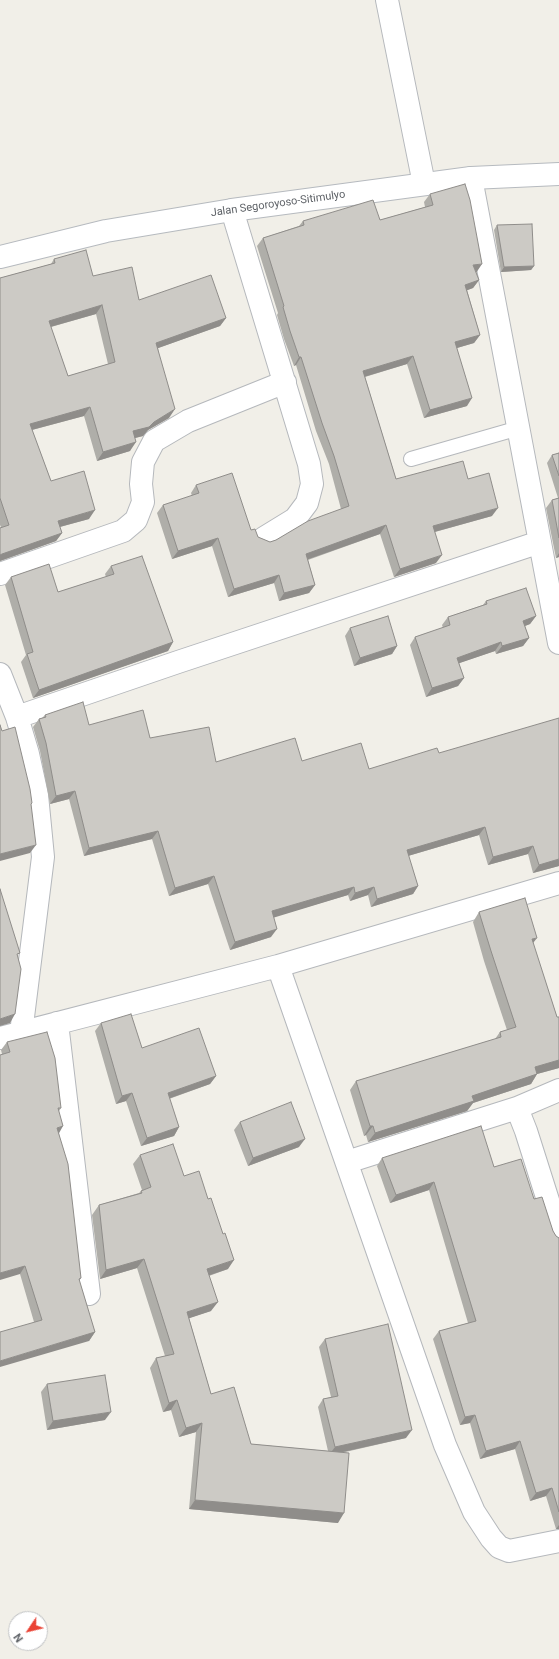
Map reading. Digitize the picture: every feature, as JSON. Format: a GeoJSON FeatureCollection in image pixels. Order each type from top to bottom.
{"type":"FeatureCollection","features":[{"type":"Feature","properties":{"kind":"street"},"geometry":{"type":"LineString","coordinates":[[386,0],[424,184]]}},
{"type":"Feature","properties":{"kind":"street","name":"Jalan Segoroyoso-Sitimulyo"},"geometry":{"type":"LineString","coordinates":[[0,257],[106,232],[232,210],[471,178],[559,174]]}},
{"type":"Feature","properties":{"kind":"street"},"geometry":{"type":"LineString","coordinates":[[471,178],[540,542],[557,620],[559,643]]}},
{"type":"Feature","properties":{"kind":"street"},"geometry":{"type":"LineString","coordinates":[[232,210],[309,464],[312,484],[307,502],[295,519],[264,538]]}},
{"type":"Feature","properties":{"kind":"street"},"geometry":{"type":"LineString","coordinates":[[0,574],[123,531],[136,520],[143,502],[141,484],[143,462],[154,441],[188,421],[285,382]]}},
{"type":"Feature","properties":{"kind":"street"},"geometry":{"type":"LineString","coordinates":[[17,717],[186,659],[540,542]]}},
{"type":"Feature","properties":{"kind":"street"},"geometry":{"type":"LineString","coordinates":[[0,674],[17,717],[28,754],[37,795],[43,857],[10,1035],[278,966],[559,883]]}},
{"type":"Feature","properties":{"kind":"street"},"geometry":{"type":"LineString","coordinates":[[278,966],[445,1445],[474,1512],[499,1548],[509,1551],[559,1541]]}},
{"type":"Feature","properties":{"kind":"street"},"geometry":{"type":"LineString","coordinates":[[57,1024],[89,1294]]}},
{"type":"Feature","properties":{"kind":"street"},"geometry":{"type":"LineString","coordinates":[[346,1162],[517,1108],[559,1090]]}},
{"type":"Feature","properties":{"kind":"street"},"geometry":{"type":"LineString","coordinates":[[517,1108],[526,1131],[559,1235]]}},
{"type":"Feature","properties":{"kind":"lane"},"geometry":{"type":"LineString","coordinates":[[412,459],[519,428]]}},
{"type":"Feature","properties":{"kind":"building"},"geometry":{"type":"Polygon","coordinates":[[[465,184],[470,200],[482,264],[473,265],[479,280],[465,285],[480,335],[455,342],[472,398],[430,410],[413,356],[363,371],[396,479],[463,461],[468,479],[489,473],[498,508],[433,526],[442,555],[400,569],[386,525],[306,554],[315,585],[284,593],[279,575],[234,589],[218,538],[178,551],[163,505],[199,493],[196,485],[232,473],[251,530],[255,529],[258,537],[270,542],[308,521],[349,506],[301,357],[299,357],[290,331],[283,307],[284,306],[263,238],[304,225],[303,221],[373,200],[380,220],[433,205],[430,194],[465,184]]]}},
{"type":"Feature","properties":{"kind":"building"},"geometry":{"type":"Polygon","coordinates":[[[532,224],[534,266],[504,267],[497,225],[532,224]]]}},
{"type":"Feature","properties":{"kind":"building"},"geometry":{"type":"Polygon","coordinates":[[[86,250],[93,276],[132,267],[139,300],[211,275],[226,318],[156,343],[175,409],[154,422],[149,427],[133,431],[136,442],[103,452],[90,407],[30,424],[51,481],[84,471],[95,510],[58,521],[62,533],[0,555],[0,528],[9,525],[0,498],[0,278],[55,263],[54,259],[86,250]],[[102,305],[49,321],[68,376],[115,362],[102,305]]]}},
{"type":"Feature","properties":{"kind":"building"},"geometry":{"type":"Polygon","coordinates":[[[559,453],[559,476],[552,455],[559,453]]]}},
{"type":"Feature","properties":{"kind":"building"},"geometry":{"type":"Polygon","coordinates":[[[559,498],[559,538],[552,500],[559,498]]]}},
{"type":"Feature","properties":{"kind":"building"},"geometry":{"type":"Polygon","coordinates":[[[142,556],[173,642],[39,690],[27,654],[33,652],[11,577],[49,564],[58,592],[114,574],[111,566],[142,556]]]}},
{"type":"Feature","properties":{"kind":"building"},"geometry":{"type":"Polygon","coordinates":[[[526,588],[536,616],[523,621],[529,638],[502,646],[501,642],[457,658],[464,678],[432,688],[415,637],[450,625],[448,617],[487,604],[486,601],[526,588]]]}},
{"type":"Feature","properties":{"kind":"building"},"geometry":{"type":"Polygon","coordinates":[[[388,616],[397,646],[360,658],[350,628],[388,616]]]}},
{"type":"Feature","properties":{"kind":"building"},"geometry":{"type":"Polygon","coordinates":[[[83,702],[89,725],[143,710],[150,738],[209,727],[216,762],[295,738],[302,761],[361,743],[369,769],[437,748],[439,753],[559,718],[559,859],[539,865],[533,846],[493,857],[485,827],[407,850],[418,886],[377,899],[374,887],[355,893],[354,887],[272,911],[277,929],[235,942],[214,876],[175,888],[158,831],[89,848],[75,791],[56,796],[46,743],[39,719],[46,717],[45,715],[83,702]]]}},
{"type":"Feature","properties":{"kind":"building"},"geometry":{"type":"Polygon","coordinates":[[[0,725],[2,731],[15,727],[30,789],[36,845],[0,854],[0,725]]]}},
{"type":"Feature","properties":{"kind":"building"},"geometry":{"type":"Polygon","coordinates":[[[0,889],[20,953],[17,954],[21,969],[15,1014],[0,1019],[0,889]]]}},
{"type":"Feature","properties":{"kind":"building"},"geometry":{"type":"Polygon","coordinates":[[[525,898],[537,938],[532,939],[557,1017],[559,1017],[559,1060],[535,1067],[537,1074],[472,1096],[474,1101],[375,1133],[373,1126],[370,1126],[356,1081],[501,1037],[500,1032],[516,1027],[479,912],[525,898]]]}},
{"type":"Feature","properties":{"kind":"building"},"geometry":{"type":"Polygon","coordinates":[[[131,1014],[142,1048],[199,1028],[216,1076],[168,1093],[179,1127],[147,1138],[132,1093],[122,1096],[101,1023],[131,1014]]]}},
{"type":"Feature","properties":{"kind":"building"},"geometry":{"type":"Polygon","coordinates":[[[47,1032],[55,1058],[61,1108],[58,1108],[63,1126],[57,1128],[68,1164],[81,1278],[79,1279],[95,1332],[0,1361],[0,1332],[42,1320],[25,1266],[0,1273],[0,1055],[10,1052],[7,1042],[47,1032]]]}},
{"type":"Feature","properties":{"kind":"building"},"geometry":{"type":"Polygon","coordinates":[[[291,1102],[305,1139],[253,1158],[240,1122],[291,1102]]]}},
{"type":"Feature","properties":{"kind":"building"},"geometry":{"type":"Polygon","coordinates":[[[481,1126],[494,1167],[521,1159],[534,1199],[542,1197],[553,1231],[559,1238],[559,1512],[552,1488],[536,1493],[520,1441],[486,1451],[475,1415],[465,1417],[439,1331],[476,1321],[434,1182],[396,1195],[382,1158],[481,1126]]]}},
{"type":"Feature","properties":{"kind":"building"},"geometry":{"type":"Polygon","coordinates":[[[173,1144],[184,1176],[199,1171],[208,1199],[211,1198],[223,1234],[225,1233],[234,1260],[207,1269],[218,1302],[187,1312],[211,1394],[234,1387],[251,1444],[349,1453],[344,1513],[195,1500],[202,1423],[186,1428],[177,1400],[169,1403],[156,1358],[174,1354],[144,1259],[106,1270],[99,1205],[142,1193],[141,1191],[151,1187],[140,1155],[173,1144]]]}},
{"type":"Feature","properties":{"kind":"building"},"geometry":{"type":"Polygon","coordinates":[[[388,1324],[412,1430],[335,1447],[323,1399],[338,1396],[325,1339],[388,1324]]]}},
{"type":"Feature","properties":{"kind":"building"},"geometry":{"type":"Polygon","coordinates":[[[105,1375],[111,1412],[53,1421],[47,1384],[105,1375]]]}}]}
